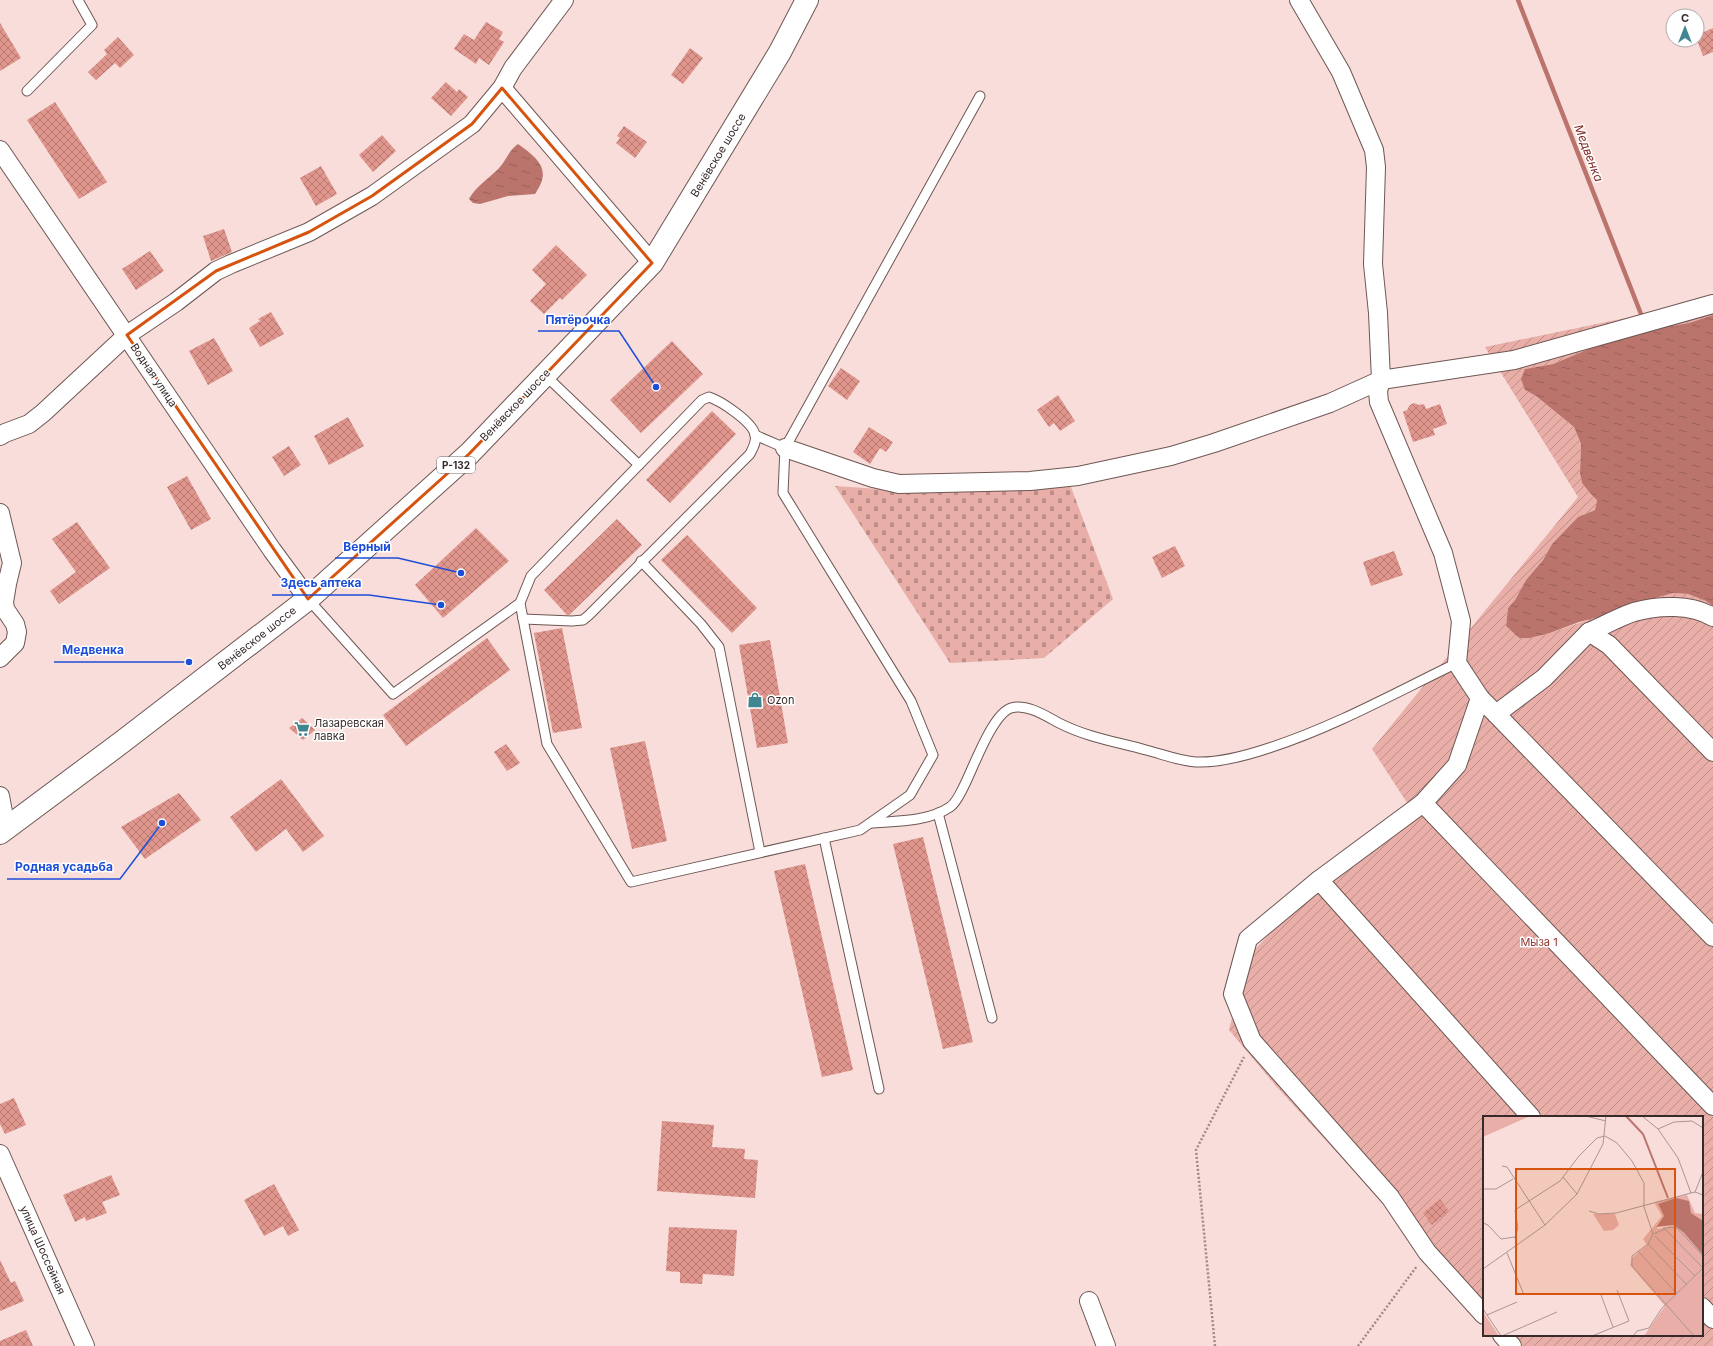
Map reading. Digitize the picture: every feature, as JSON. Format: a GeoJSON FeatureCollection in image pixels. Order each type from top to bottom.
{"type":"FeatureCollection","features":[{"type":"Feature","properties":{"kind":"main road","name":"Венёвское шоссе"},"geometry":{"type":"LineString","coordinates":[[3,831],[308,599],[469,454],[652,263],[780,52],[807,0]]}},
{"type":"Feature","properties":{"kind":"street"},"geometry":{"type":"LineString","coordinates":[[0,436],[29,424],[44,413],[127,335],[176,302],[216,272],[231,264],[309,232],[372,196],[472,124],[502,88],[513,68],[564,0]]}},
{"type":"Feature","properties":{"kind":"street"},"geometry":{"type":"LineString","coordinates":[[1299,0],[1341,72],[1374,150],[1376,167],[1373,264],[1378,313],[1381,380],[1378,391],[1379,402],[1443,553],[1461,621],[1457,664],[1490,710],[1496,714],[1713,936]]}},
{"type":"Feature","properties":{"kind":"street"},"geometry":{"type":"LineString","coordinates":[[502,88],[652,263]]}},
{"type":"Feature","properties":{"kind":"street","name":"Водная улица"},"geometry":{"type":"LineString","coordinates":[[0,150],[272,550],[308,599]]}},
{"type":"Feature","properties":{"kind":"street"},"geometry":{"type":"LineString","coordinates":[[785,448],[873,478],[899,484],[1030,481],[1078,476],[1171,456],[1214,444],[1330,403],[1381,380],[1514,360],[1713,304]]}},
{"type":"Feature","properties":{"kind":"street"},"geometry":{"type":"LineString","coordinates":[[0,513],[12,563],[4,602],[5,609],[15,624],[17,632],[15,643],[0,658]]}},
{"type":"Feature","properties":{"kind":"street"},"geometry":{"type":"LineString","coordinates":[[1496,714],[1544,678],[1589,632],[1634,612],[1660,608],[1681,607],[1704,612],[1713,617]]}},
{"type":"Feature","properties":{"kind":"street"},"geometry":{"type":"LineString","coordinates":[[1589,632],[1609,645],[1713,752]]}},
{"type":"Feature","properties":{"kind":"street"},"geometry":{"type":"LineString","coordinates":[[1480,698],[1457,764],[1423,803],[1319,880],[1248,939],[1233,994],[1252,1041],[1390,1197],[1427,1252],[1483,1314]]}},
{"type":"Feature","properties":{"kind":"street"},"geometry":{"type":"LineString","coordinates":[[0,796],[3,831]]}},
{"type":"Feature","properties":{"kind":"street"},"geometry":{"type":"LineString","coordinates":[[1423,803],[1713,1106]]}},
{"type":"Feature","properties":{"kind":"street"},"geometry":{"type":"LineString","coordinates":[[1319,880],[1531,1116]]}},
{"type":"Feature","properties":{"kind":"street","name":"улица Шоссейная"},"geometry":{"type":"LineString","coordinates":[[0,1154],[85,1346]]}},
{"type":"Feature","properties":{"kind":"street"},"geometry":{"type":"LineString","coordinates":[[1089,1301],[1106,1346]]}},
{"type":"Feature","properties":{"kind":"street"},"geometry":{"type":"LineString","coordinates":[[1703,1308],[1713,1319]]}},
{"type":"Feature","properties":{"kind":"street"},"geometry":{"type":"LineString","coordinates":[[1503,1336],[1512,1346]]}},
{"type":"Feature","properties":{"kind":"lane"},"geometry":{"type":"LineString","coordinates":[[27,91],[92,25],[78,0]]}},
{"type":"Feature","properties":{"kind":"lane"},"geometry":{"type":"LineString","coordinates":[[520,603],[547,744],[631,882],[860,830],[910,795],[933,755],[911,701],[783,493],[785,448],[980,96]]}},
{"type":"Feature","properties":{"kind":"lane"},"geometry":{"type":"LineString","coordinates":[[545,375],[639,465]]}},
{"type":"Feature","properties":{"kind":"lane"},"geometry":{"type":"LineString","coordinates":[[308,599],[393,694],[520,603],[531,576],[702,400],[709,397],[726,405],[751,427],[755,435],[755,443],[750,454],[583,620],[523,619]]}},
{"type":"Feature","properties":{"kind":"lane"},"geometry":{"type":"LineString","coordinates":[[755,435],[785,448]]}},
{"type":"Feature","properties":{"kind":"lane"},"geometry":{"type":"LineString","coordinates":[[641,561],[701,624],[719,647],[760,852]]}},
{"type":"Feature","properties":{"kind":"lane"},"geometry":{"type":"LineString","coordinates":[[870,823],[915,819],[938,813],[951,806],[958,797],[994,723],[1006,710],[1013,707],[1028,708],[1068,727],[1095,737],[1194,762],[1209,762],[1253,753],[1295,739],[1457,664]]}},
{"type":"Feature","properties":{"kind":"lane"},"geometry":{"type":"LineString","coordinates":[[938,813],[992,1018]]}},
{"type":"Feature","properties":{"kind":"lane"},"geometry":{"type":"LineString","coordinates":[[824,838],[879,1089]]}},
{"type":"Feature","properties":{"kind":"path"},"geometry":{"type":"LineString","coordinates":[[1215,1346],[1196,1150],[1252,1041]]}},
{"type":"Feature","properties":{"kind":"path"},"geometry":{"type":"LineString","coordinates":[[1358,1346],[1427,1252]]}},
{"type":"Feature","properties":{"kind":"highlighted area"},"geometry":{"type":"Polygon","coordinates":[[[502,88],[652,263],[469,454],[308,599],[127,335],[216,271],[309,232],[372,196],[472,124],[502,88]]]}},
{"type":"Feature","properties":{"kind":"green space","name":"Мыза 1"},"geometry":{"type":"Polygon","coordinates":[[[1713,300],[1713,315],[1689,323],[1647,330],[1610,340],[1553,364],[1525,369],[1525,390],[1536,396],[1574,427],[1581,444],[1580,473],[1582,483],[1597,499],[1595,510],[1578,517],[1552,544],[1543,560],[1526,580],[1515,600],[1508,608],[1506,626],[1519,638],[1530,638],[1550,633],[1637,603],[1673,593],[1688,594],[1706,601],[1713,606],[1713,1346],[1514,1346],[1505,1336],[1703,1336],[1703,1116],[1483,1116],[1483,1312],[1276,1086],[1229,1030],[1247,958],[1310,890],[1417,818],[1372,749],[1578,497],[1485,347],[1713,300]]]}},
{"type":"Feature","properties":{"kind":"green space"},"geometry":{"type":"Polygon","coordinates":[[[1069,482],[1113,599],[1044,658],[950,663],[835,486],[894,490],[1069,482]]]}},
{"type":"Feature","properties":{"kind":"water"},"geometry":{"type":"Polygon","coordinates":[[[518,144],[532,155],[541,166],[543,172],[542,178],[540,186],[535,194],[508,196],[480,204],[473,203],[469,199],[472,194],[500,167],[512,149],[518,144]]]}},
{"type":"Feature","properties":{"kind":"water"},"geometry":{"type":"Polygon","coordinates":[[[1713,315],[1713,606],[1706,601],[1688,594],[1673,593],[1637,603],[1615,613],[1579,622],[1550,633],[1530,638],[1519,638],[1506,626],[1508,608],[1515,600],[1526,580],[1543,560],[1552,544],[1578,517],[1595,510],[1597,500],[1582,483],[1580,473],[1581,444],[1574,427],[1536,396],[1525,390],[1521,379],[1525,369],[1553,364],[1610,340],[1647,330],[1689,323],[1713,315]]]}},
{"type":"Feature","properties":{"kind":"building"},"geometry":{"type":"Polygon","coordinates":[[[486,22],[503,32],[499,39],[504,42],[489,65],[479,58],[476,64],[454,49],[464,34],[474,40],[486,22]]]}},
{"type":"Feature","properties":{"kind":"building"},"geometry":{"type":"Polygon","coordinates":[[[0,23],[21,58],[0,71],[0,23]]]}},
{"type":"Feature","properties":{"kind":"building"},"geometry":{"type":"Polygon","coordinates":[[[1713,28],[1713,52],[1703,56],[1700,48],[1705,48],[1705,32],[1713,28]]]}},
{"type":"Feature","properties":{"kind":"building"},"geometry":{"type":"Polygon","coordinates":[[[118,37],[134,55],[120,68],[115,63],[96,80],[88,72],[107,54],[104,50],[118,37]]]}},
{"type":"Feature","properties":{"kind":"building"},"geometry":{"type":"Polygon","coordinates":[[[690,48],[703,58],[683,84],[671,75],[690,48]]]}},
{"type":"Feature","properties":{"kind":"building"},"geometry":{"type":"Polygon","coordinates":[[[446,82],[457,92],[459,89],[468,97],[451,116],[431,98],[446,82]]]}},
{"type":"Feature","properties":{"kind":"building"},"geometry":{"type":"Polygon","coordinates":[[[55,102],[107,182],[79,199],[27,120],[55,102]]]}},
{"type":"Feature","properties":{"kind":"building"},"geometry":{"type":"Polygon","coordinates":[[[624,126],[647,142],[635,158],[616,143],[620,138],[617,136],[624,126]]]}},
{"type":"Feature","properties":{"kind":"building"},"geometry":{"type":"Polygon","coordinates":[[[382,135],[396,151],[373,172],[359,155],[382,135]]]}},
{"type":"Feature","properties":{"kind":"building"},"geometry":{"type":"Polygon","coordinates":[[[321,166],[337,194],[316,206],[300,178],[321,166]]]}},
{"type":"Feature","properties":{"kind":"building"},"geometry":{"type":"Polygon","coordinates":[[[224,229],[232,252],[211,261],[203,236],[224,229]]]}},
{"type":"Feature","properties":{"kind":"building"},"geometry":{"type":"Polygon","coordinates":[[[556,245],[587,275],[562,300],[560,298],[544,314],[530,301],[546,284],[532,270],[556,245]]]}},
{"type":"Feature","properties":{"kind":"building"},"geometry":{"type":"Polygon","coordinates":[[[150,251],[164,271],[136,290],[122,269],[150,251]]]}},
{"type":"Feature","properties":{"kind":"building"},"geometry":{"type":"Polygon","coordinates":[[[271,312],[284,334],[260,347],[249,328],[260,321],[258,319],[271,312]]]}},
{"type":"Feature","properties":{"kind":"building"},"geometry":{"type":"Polygon","coordinates":[[[214,338],[233,371],[208,385],[189,351],[214,338]]]}},
{"type":"Feature","properties":{"kind":"building"},"geometry":{"type":"Polygon","coordinates":[[[672,341],[703,374],[641,433],[610,400],[672,341]]]}},
{"type":"Feature","properties":{"kind":"building"},"geometry":{"type":"Polygon","coordinates":[[[841,368],[860,381],[847,400],[828,386],[841,368]]]}},
{"type":"Feature","properties":{"kind":"building"},"geometry":{"type":"Polygon","coordinates":[[[1058,395],[1075,421],[1060,431],[1054,423],[1049,427],[1037,410],[1058,395]]]}},
{"type":"Feature","properties":{"kind":"building"},"geometry":{"type":"Polygon","coordinates":[[[1414,403],[1419,405],[1424,404],[1426,409],[1440,404],[1447,424],[1433,429],[1435,435],[1413,442],[1403,412],[1414,403]]]}},
{"type":"Feature","properties":{"kind":"building"},"geometry":{"type":"Polygon","coordinates":[[[712,411],[736,434],[670,503],[646,480],[712,411]]]}},
{"type":"Feature","properties":{"kind":"building"},"geometry":{"type":"Polygon","coordinates":[[[348,417],[364,446],[329,465],[314,436],[348,417]]]}},
{"type":"Feature","properties":{"kind":"building"},"geometry":{"type":"Polygon","coordinates":[[[869,427],[893,442],[886,452],[880,448],[870,464],[853,452],[869,427]]]}},
{"type":"Feature","properties":{"kind":"building"},"geometry":{"type":"Polygon","coordinates":[[[289,446],[301,465],[284,476],[272,457],[289,446]]]}},
{"type":"Feature","properties":{"kind":"building"},"geometry":{"type":"Polygon","coordinates":[[[187,476],[211,519],[191,530],[167,487],[187,476]]]}},
{"type":"Feature","properties":{"kind":"building"},"geometry":{"type":"Polygon","coordinates":[[[617,519],[642,545],[569,615],[567,615],[544,590],[617,519]]]}},
{"type":"Feature","properties":{"kind":"building"},"geometry":{"type":"Polygon","coordinates":[[[77,522],[110,568],[59,604],[50,591],[76,572],[52,539],[77,522]]]}},
{"type":"Feature","properties":{"kind":"building"},"geometry":{"type":"Polygon","coordinates":[[[476,528],[509,561],[443,618],[415,585],[476,528]]]}},
{"type":"Feature","properties":{"kind":"building"},"geometry":{"type":"Polygon","coordinates":[[[687,535],[757,608],[732,633],[661,560],[687,535]]]}},
{"type":"Feature","properties":{"kind":"building"},"geometry":{"type":"Polygon","coordinates":[[[1175,546],[1185,566],[1162,578],[1152,557],[1175,546]]]}},
{"type":"Feature","properties":{"kind":"building"},"geometry":{"type":"Polygon","coordinates":[[[1394,551],[1403,575],[1371,586],[1363,562],[1394,551]]]}},
{"type":"Feature","properties":{"kind":"building"},"geometry":{"type":"Polygon","coordinates":[[[562,628],[582,728],[553,733],[534,633],[562,628]]]}},
{"type":"Feature","properties":{"kind":"building"},"geometry":{"type":"Polygon","coordinates":[[[487,638],[510,670],[406,746],[383,715],[487,638]]]}},
{"type":"Feature","properties":{"kind":"building"},"geometry":{"type":"Polygon","coordinates":[[[770,640],[788,743],[757,748],[739,645],[770,640]]]}},
{"type":"Feature","properties":{"kind":"building","name":"Лазаревская лавка"},"geometry":{"type":"Polygon","coordinates":[[[302,718],[315,730],[303,740],[289,728],[302,718]]]}},
{"type":"Feature","properties":{"kind":"building"},"geometry":{"type":"Polygon","coordinates":[[[645,741],[667,841],[632,849],[610,748],[645,741]]]}},
{"type":"Feature","properties":{"kind":"building"},"geometry":{"type":"Polygon","coordinates":[[[506,744],[520,763],[507,771],[494,752],[506,744]]]}},
{"type":"Feature","properties":{"kind":"building"},"geometry":{"type":"Polygon","coordinates":[[[281,779],[324,836],[303,852],[286,829],[256,852],[230,817],[281,779]]]}},
{"type":"Feature","properties":{"kind":"building"},"geometry":{"type":"Polygon","coordinates":[[[179,793],[201,820],[145,859],[121,827],[179,793]]]}},
{"type":"Feature","properties":{"kind":"building"},"geometry":{"type":"Polygon","coordinates":[[[923,837],[973,1042],[943,1049],[893,844],[923,837]]]}},
{"type":"Feature","properties":{"kind":"building"},"geometry":{"type":"Polygon","coordinates":[[[805,864],[853,1070],[822,1077],[774,871],[805,864]]]}},
{"type":"Feature","properties":{"kind":"building"},"geometry":{"type":"Polygon","coordinates":[[[14,1098],[26,1125],[5,1134],[0,1124],[0,1104],[14,1098]]]}},
{"type":"Feature","properties":{"kind":"building"},"geometry":{"type":"Polygon","coordinates":[[[662,1121],[714,1125],[712,1147],[745,1149],[744,1159],[758,1160],[755,1198],[657,1191],[662,1121]]]}},
{"type":"Feature","properties":{"kind":"building"},"geometry":{"type":"Polygon","coordinates":[[[111,1175],[120,1195],[102,1202],[107,1213],[86,1221],[85,1217],[75,1222],[63,1195],[111,1175]]]}},
{"type":"Feature","properties":{"kind":"building"},"geometry":{"type":"Polygon","coordinates":[[[274,1184],[299,1230],[288,1236],[283,1226],[264,1236],[244,1200],[274,1184]]]}},
{"type":"Feature","properties":{"kind":"building"},"geometry":{"type":"Polygon","coordinates":[[[1440,1199],[1449,1211],[1432,1225],[1423,1213],[1440,1199]]]}},
{"type":"Feature","properties":{"kind":"building"},"geometry":{"type":"Polygon","coordinates":[[[669,1227],[737,1230],[734,1276],[703,1274],[702,1284],[680,1283],[680,1272],[666,1271],[669,1227]]]}},
{"type":"Feature","properties":{"kind":"building"},"geometry":{"type":"Polygon","coordinates":[[[0,1260],[11,1283],[15,1281],[24,1301],[0,1311],[0,1260]]]}},
{"type":"Feature","properties":{"kind":"building"},"geometry":{"type":"Polygon","coordinates":[[[26,1330],[33,1346],[0,1346],[0,1341],[26,1330]]]}},
{"type":"Feature","properties":{"kind":"waterway","name":"Медвенка"},"geometry":{"type":"LineString","coordinates":[[1518,0],[1641,314]]}},
{"type":"Feature","properties":{"kind":"place","name":"Пятёрочка"},"geometry":{"type":"Point","coordinates":[656,387]}},
{"type":"Feature","properties":{"kind":"place","name":"Верный"},"geometry":{"type":"Point","coordinates":[461,573]}},
{"type":"Feature","properties":{"kind":"place","name":"Здесь аптека"},"geometry":{"type":"Point","coordinates":[441,605]}},
{"type":"Feature","properties":{"kind":"place","name":"Медвенка"},"geometry":{"type":"Point","coordinates":[189,662]}},
{"type":"Feature","properties":{"kind":"place","name":"Ozon"},"geometry":{"type":"Point","coordinates":[755,700]}},
{"type":"Feature","properties":{"kind":"place","name":"Лазаревская лавка"},"geometry":{"type":"Point","coordinates":[302,729]}},
{"type":"Feature","properties":{"kind":"place","name":"Родная усадьба"},"geometry":{"type":"Point","coordinates":[162,823]}}]}
